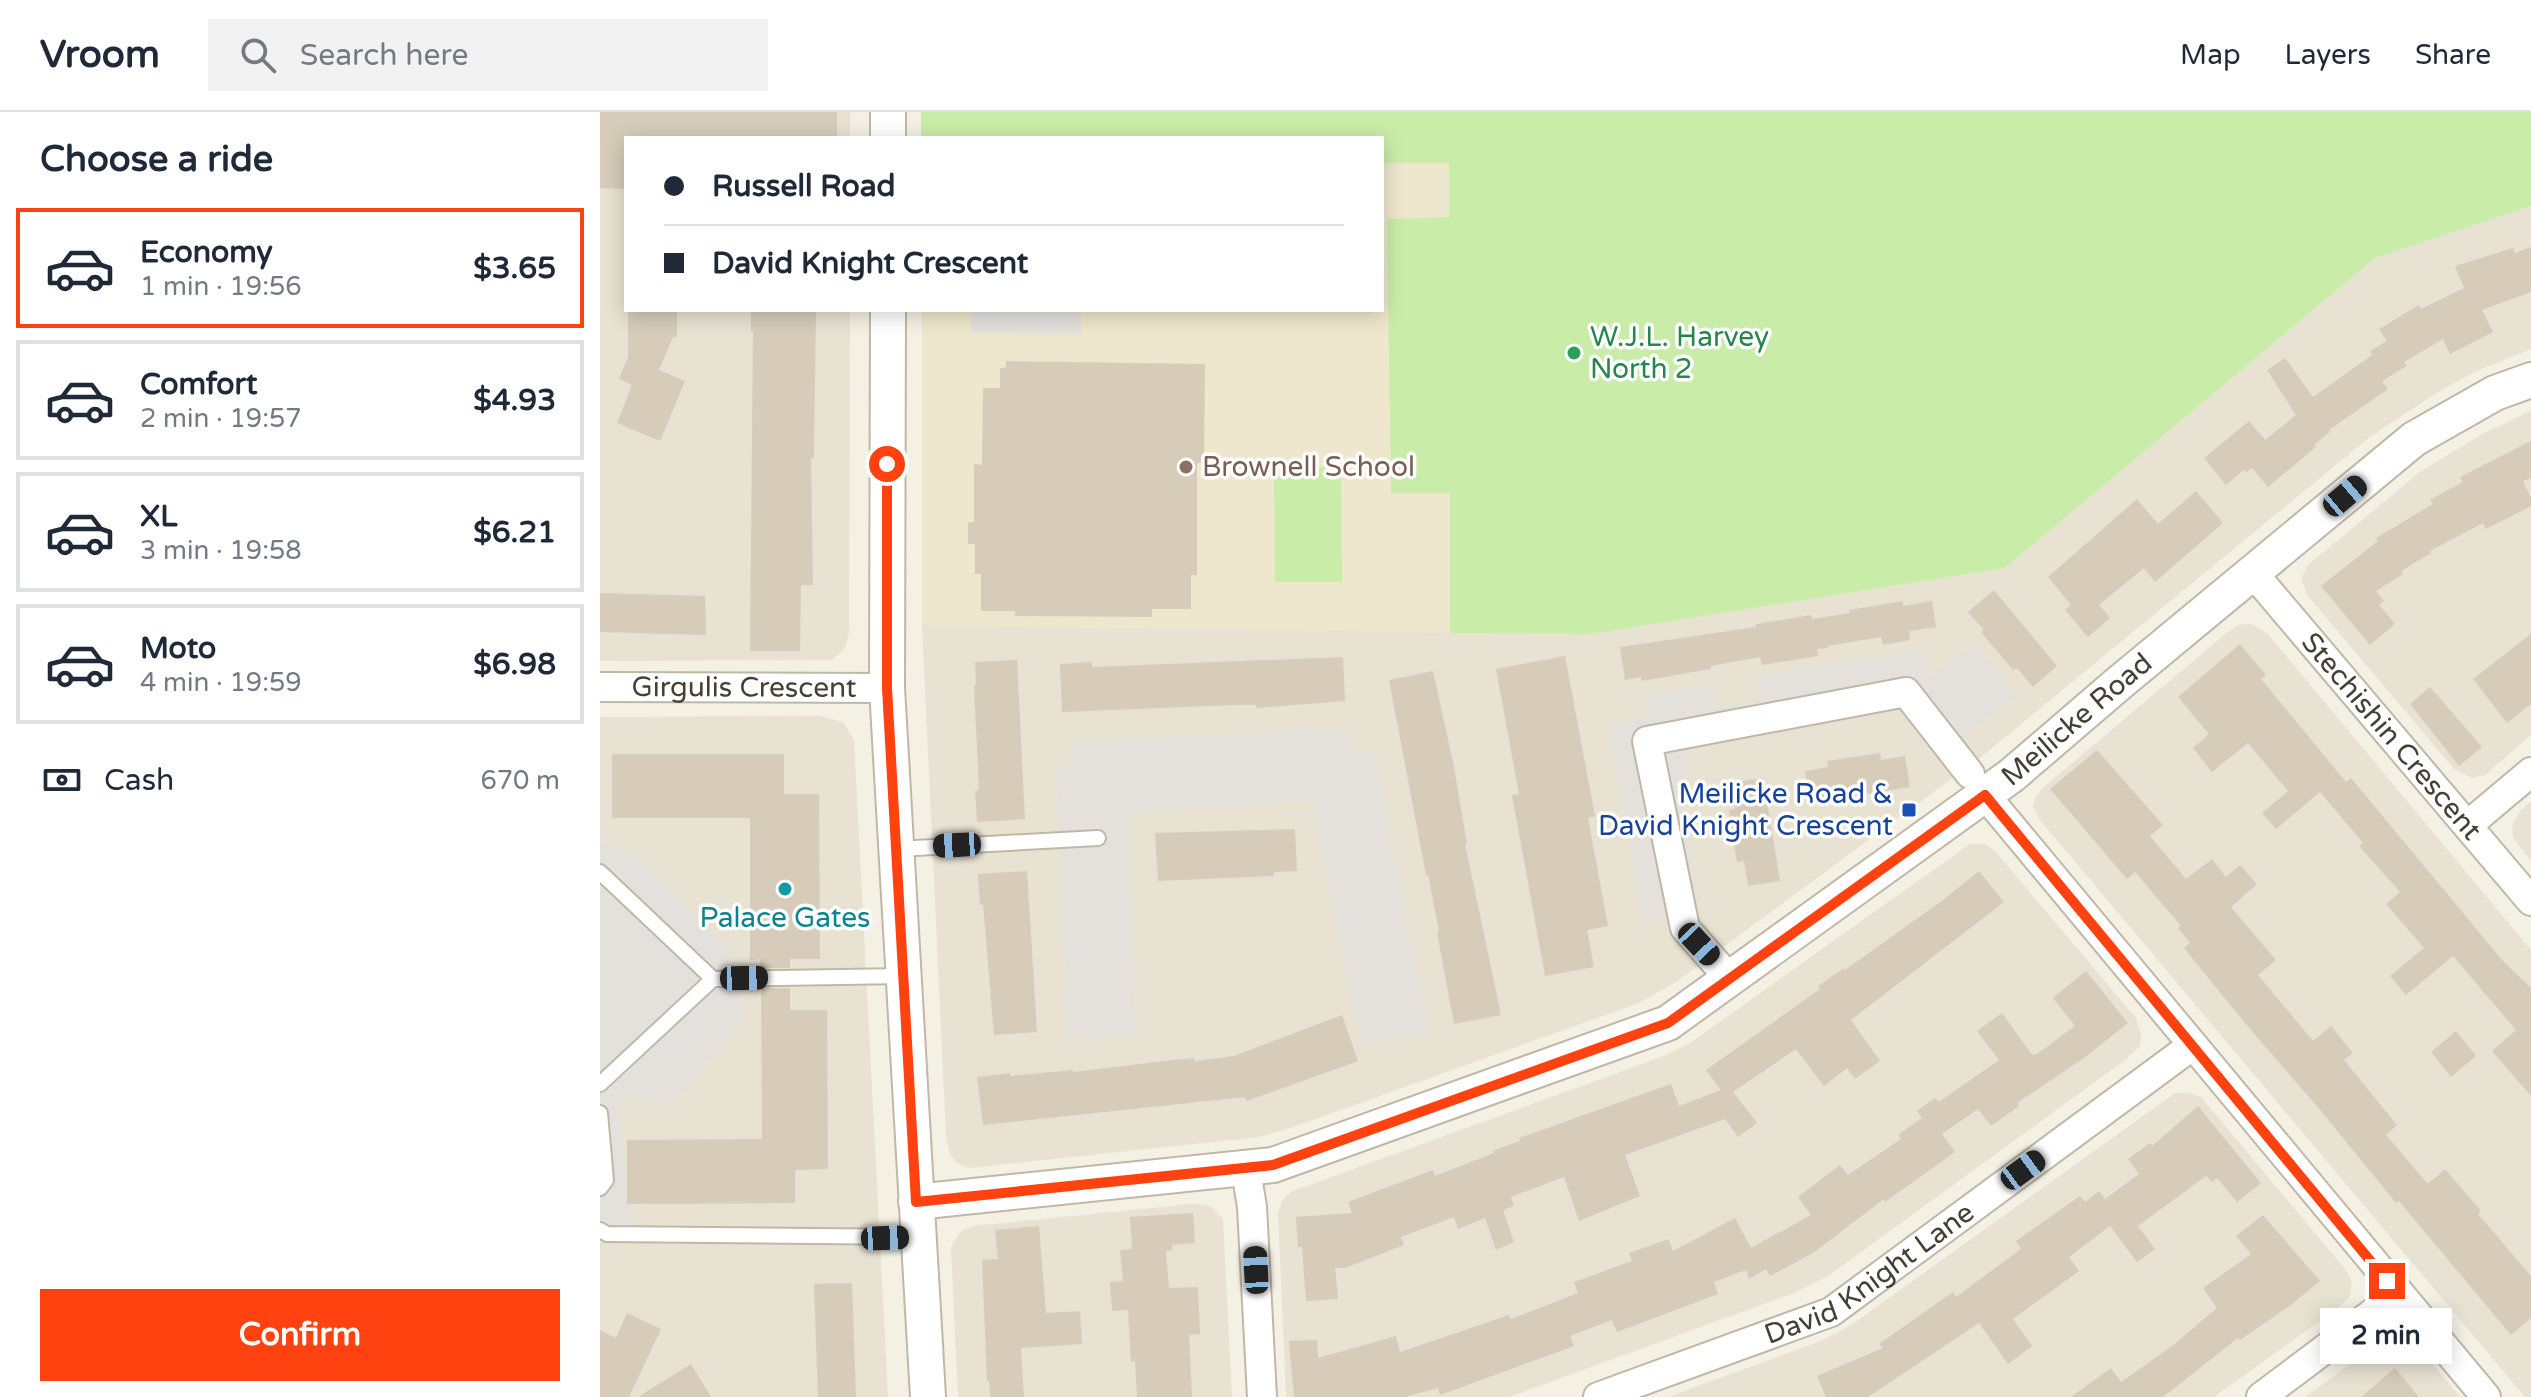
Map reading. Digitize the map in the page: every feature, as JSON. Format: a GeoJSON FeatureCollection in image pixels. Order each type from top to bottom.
{"type":"FeatureCollection","features":[{"type":"Feature","properties":{"kind":"street"},"geometry":{"type":"LineString","coordinates":[[888,112],[888,136]]}},
{"type":"Feature","properties":{"kind":"street"},"geometry":{"type":"LineString","coordinates":[[888,312],[887,688],[928,1397]]}},
{"type":"Feature","properties":{"kind":"street","name":"Meilicke Road"},"geometry":{"type":"LineString","coordinates":[[916,1202],[1273,1165],[1668,1023],[1730,979],[1977,784],[2012,775],[2414,439],[2495,393],[2531,380]]}},
{"type":"Feature","properties":{"kind":"street","name":"Stechishin Crescent"},"geometry":{"type":"LineString","coordinates":[[2253,573],[2531,901]]}},
{"type":"Feature","properties":{"kind":"street","name":"Girgulis Crescent"},"geometry":{"type":"LineString","coordinates":[[600,687],[887,688]]}},
{"type":"Feature","properties":{"kind":"street"},"geometry":{"type":"LineString","coordinates":[[1730,979],[1685,928],[1647,741],[1906,692],[1977,784],[2486,1397]]}},
{"type":"Feature","properties":{"kind":"street"},"geometry":{"type":"LineString","coordinates":[[2468,825],[2531,772]]}},
{"type":"Feature","properties":{"kind":"street","name":"David Knight Lane"},"geometry":{"type":"LineString","coordinates":[[1598,1397],[1831,1312],[2193,1045]]}},
{"type":"Feature","properties":{"kind":"street"},"geometry":{"type":"LineString","coordinates":[[1246,1170],[1252,1207],[1262,1397]]}},
{"type":"Feature","properties":{"kind":"street"},"geometry":{"type":"LineString","coordinates":[[2261,1397],[2398,1294]]}},
{"type":"Feature","properties":{"kind":"lane"},"geometry":{"type":"LineString","coordinates":[[896,849],[1098,838]]}},
{"type":"Feature","properties":{"kind":"lane"},"geometry":{"type":"LineString","coordinates":[[600,872],[713,979]]}},
{"type":"Feature","properties":{"kind":"lane"},"geometry":{"type":"LineString","coordinates":[[600,1084],[713,979],[904,976]]}},
{"type":"Feature","properties":{"kind":"lane"},"geometry":{"type":"LineString","coordinates":[[600,1113],[606,1180],[600,1188]]}},
{"type":"Feature","properties":{"kind":"lane"},"geometry":{"type":"LineString","coordinates":[[600,1230],[607,1234],[919,1237]]}},
{"type":"Feature","properties":{"kind":"shaded area"},"geometry":{"type":"Polygon","coordinates":[[[600,112],[850,112],[850,136],[624,136],[624,312],[850,312],[849,632],[845,648],[832,660],[600,661],[600,112]]]}},
{"type":"Feature","properties":{"kind":"shaded area","name":"Brownell School"},"geometry":{"type":"Polygon","coordinates":[[[1384,163],[1449,163],[1450,633],[922,625],[922,312],[1384,312],[1384,163]]]}},
{"type":"Feature","properties":{"kind":"shaded area"},"geometry":{"type":"Polygon","coordinates":[[[2531,206],[2531,349],[2472,373],[2371,436],[1981,757],[1676,982],[1639,1003],[1259,1137],[970,1168],[957,1163],[950,1154],[946,1136],[922,625],[1591,634],[2005,568],[2375,258],[2531,206]]]}},
{"type":"Feature","properties":{"kind":"shaded area"},"geometry":{"type":"Polygon","coordinates":[[[971,312],[1081,312],[1081,334],[971,333],[971,312]]]}},
{"type":"Feature","properties":{"kind":"shaded area"},"geometry":{"type":"Polygon","coordinates":[[[2531,411],[2531,735],[2485,775],[2472,778],[2455,770],[2308,596],[2301,579],[2308,565],[2420,472],[2482,434],[2531,411]]]}},
{"type":"Feature","properties":{"kind":"shaded area"},"geometry":{"type":"Polygon","coordinates":[[[2251,624],[2267,633],[2531,950],[2531,1397],[2525,1397],[2040,820],[2033,807],[2036,796],[2045,786],[2229,631],[2238,625],[2251,624]]]}},
{"type":"Feature","properties":{"kind":"shaded area"},"geometry":{"type":"Polygon","coordinates":[[[1973,643],[2016,695],[1937,757],[1901,710],[1706,744],[1692,750],[1683,763],[1680,788],[1700,908],[1644,922],[1609,726],[1647,718],[1645,695],[1711,685],[1716,708],[1759,699],[1756,677],[1923,650],[1928,679],[1973,643]]]}},
{"type":"Feature","properties":{"kind":"shaded area"},"geometry":{"type":"Polygon","coordinates":[[[819,716],[843,722],[854,740],[888,1397],[600,1397],[600,717],[819,716]]]}},
{"type":"Feature","properties":{"kind":"shaded area"},"geometry":{"type":"Polygon","coordinates":[[[1346,729],[1351,755],[1374,753],[1428,1031],[1361,1044],[1313,801],[1127,810],[1136,1034],[1069,1039],[1056,766],[1072,764],[1070,743],[1346,729]]]}},
{"type":"Feature","properties":{"kind":"shaded area"},"geometry":{"type":"Polygon","coordinates":[[[600,754],[603,843],[630,850],[731,951],[743,1018],[672,1104],[630,1095],[616,1097],[634,1225],[600,1245],[600,754]]]}},
{"type":"Feature","properties":{"kind":"shaded area"},"geometry":{"type":"Polygon","coordinates":[[[2531,802],[2531,861],[2513,838],[2512,831],[2521,810],[2531,802]]]}},
{"type":"Feature","properties":{"kind":"shaded area"},"geometry":{"type":"Polygon","coordinates":[[[1970,844],[1985,844],[1995,851],[2136,1018],[2141,1034],[2140,1046],[2125,1060],[1828,1276],[1794,1293],[1509,1397],[1286,1397],[1278,1213],[1286,1196],[1687,1045],[1970,844]]]}},
{"type":"Feature","properties":{"kind":"shaded area"},"geometry":{"type":"Polygon","coordinates":[[[2175,1093],[2201,1097],[2345,1269],[2352,1282],[2350,1296],[2339,1307],[2214,1397],[1668,1397],[1821,1341],[1850,1326],[2175,1093]]]}},
{"type":"Feature","properties":{"kind":"shaded area"},"geometry":{"type":"Polygon","coordinates":[[[1191,1204],[1210,1206],[1223,1219],[1232,1397],[958,1397],[951,1247],[960,1232],[973,1226],[1191,1204]]]}},
{"type":"Feature","properties":{"kind":"shaded area"},"geometry":{"type":"Polygon","coordinates":[[[2395,1337],[2413,1341],[2460,1397],[2305,1397],[2379,1343],[2395,1337]]]}},
{"type":"Feature","properties":{"kind":"green space"},"geometry":{"type":"Polygon","coordinates":[[[921,112],[2531,112],[2531,206],[2375,258],[2005,568],[1591,634],[1450,633],[1450,493],[1391,493],[1387,219],[1449,217],[1449,163],[1384,163],[1384,136],[921,136],[921,112]]]}},
{"type":"Feature","properties":{"kind":"green space"},"geometry":{"type":"Polygon","coordinates":[[[1341,467],[1342,582],[1275,582],[1274,468],[1341,467]]]}},
{"type":"Feature","properties":{"kind":"building"},"geometry":{"type":"Polygon","coordinates":[[[600,112],[837,112],[837,136],[624,136],[624,189],[600,188],[600,112]]]}},
{"type":"Feature","properties":{"kind":"building"},"geometry":{"type":"Polygon","coordinates":[[[2531,247],[2531,292],[2482,310],[2493,332],[2450,354],[2443,339],[2404,362],[2407,366],[2382,381],[2388,389],[2329,430],[2314,445],[2316,447],[2268,487],[2252,468],[2247,472],[2244,470],[2226,485],[2204,458],[2249,421],[2265,440],[2296,415],[2267,370],[2285,358],[2313,397],[2387,341],[2379,329],[2419,305],[2421,309],[2464,288],[2455,266],[2513,248],[2515,253],[2531,247]]]}},
{"type":"Feature","properties":{"kind":"building"},"geometry":{"type":"Polygon","coordinates":[[[628,312],[677,312],[677,337],[673,337],[659,370],[685,381],[660,441],[617,423],[632,385],[619,379],[628,357],[628,312]]]}},
{"type":"Feature","properties":{"kind":"building"},"geometry":{"type":"Polygon","coordinates":[[[751,312],[816,312],[814,458],[811,458],[813,585],[801,585],[800,651],[750,651],[751,312]]]}},
{"type":"Feature","properties":{"kind":"building","name":"Brownell School"},"geometry":{"type":"Polygon","coordinates":[[[1006,361],[1205,364],[1204,463],[1197,463],[1197,575],[1191,575],[1191,609],[1152,609],[1152,617],[1015,616],[1015,611],[981,611],[981,574],[975,574],[975,544],[968,544],[968,522],[974,522],[974,464],[982,465],[983,388],[1000,388],[1000,368],[1006,368],[1006,361]]]}},
{"type":"Feature","properties":{"kind":"building"},"geometry":{"type":"Polygon","coordinates":[[[2531,441],[2531,478],[2523,481],[2531,498],[2531,506],[2486,529],[2483,523],[2430,551],[2401,571],[2403,574],[2376,591],[2384,601],[2379,605],[2395,624],[2370,645],[2321,586],[2378,541],[2376,538],[2433,504],[2430,500],[2463,482],[2460,477],[2531,441]]]}},
{"type":"Feature","properties":{"kind":"building"},"geometry":{"type":"Polygon","coordinates":[[[2196,491],[2223,523],[2155,582],[2144,568],[2099,605],[2110,618],[2088,637],[2065,610],[2071,605],[2048,577],[2137,499],[2158,524],[2196,491]]]}},
{"type":"Feature","properties":{"kind":"building"},"geometry":{"type":"Polygon","coordinates":[[[1994,590],[2057,666],[2033,687],[2017,668],[2013,670],[1968,612],[1994,590]]]}},
{"type":"Feature","properties":{"kind":"building"},"geometry":{"type":"Polygon","coordinates":[[[600,593],[705,596],[706,635],[600,632],[600,593]]]}},
{"type":"Feature","properties":{"kind":"building"},"geometry":{"type":"Polygon","coordinates":[[[1903,601],[1903,606],[1932,601],[1936,627],[1909,631],[1910,640],[1883,645],[1881,637],[1817,649],[1818,656],[1762,665],[1760,657],[1641,681],[1641,677],[1625,680],[1620,647],[1756,627],[1756,624],[1811,615],[1812,619],[1850,613],[1849,610],[1903,601]]]}},
{"type":"Feature","properties":{"kind":"building"},"geometry":{"type":"Polygon","coordinates":[[[2531,634],[2531,704],[2507,723],[2473,679],[2531,634]]]}},
{"type":"Feature","properties":{"kind":"building"},"geometry":{"type":"Polygon","coordinates":[[[2240,644],[2266,675],[2261,679],[2346,782],[2351,778],[2503,961],[2531,988],[2531,1096],[2492,1051],[2516,1030],[2453,956],[2406,995],[2390,976],[2424,948],[2386,904],[2400,892],[2359,846],[2363,843],[2320,792],[2276,829],[2262,813],[2288,791],[2248,743],[2212,772],[2193,748],[2209,734],[2178,697],[2240,644]]]}},
{"type":"Feature","properties":{"kind":"building"},"geometry":{"type":"Polygon","coordinates":[[[1565,656],[1595,816],[1588,818],[1608,926],[1587,930],[1594,967],[1545,976],[1512,795],[1519,794],[1496,669],[1565,656]]]}},
{"type":"Feature","properties":{"kind":"building"},"geometry":{"type":"Polygon","coordinates":[[[1343,657],[1345,701],[1256,708],[1256,705],[1235,705],[1062,712],[1060,664],[1092,662],[1092,667],[1343,657]]]}},
{"type":"Feature","properties":{"kind":"building"},"geometry":{"type":"Polygon","coordinates":[[[1017,660],[1025,819],[977,822],[975,662],[1017,660]]]}},
{"type":"Feature","properties":{"kind":"building"},"geometry":{"type":"Polygon","coordinates":[[[1433,671],[1501,1015],[1454,1024],[1389,680],[1433,671]]]}},
{"type":"Feature","properties":{"kind":"building"},"geometry":{"type":"Polygon","coordinates":[[[2430,687],[2482,747],[2459,766],[2410,704],[2430,687]]]}},
{"type":"Feature","properties":{"kind":"building"},"geometry":{"type":"Polygon","coordinates":[[[2097,750],[2163,825],[2150,836],[2186,879],[2212,859],[2226,877],[2240,865],[2257,884],[2231,907],[2276,960],[2258,975],[2313,1041],[2331,1026],[2353,1053],[2344,1060],[2397,1125],[2386,1135],[2428,1184],[2445,1169],[2481,1211],[2478,1214],[2531,1276],[2531,1318],[2511,1335],[2399,1201],[2396,1203],[2184,948],[2190,943],[2178,928],[2181,926],[2135,872],[2127,879],[2050,789],[2097,750]]]}},
{"type":"Feature","properties":{"kind":"building"},"geometry":{"type":"Polygon","coordinates":[[[1880,753],[1881,760],[1905,756],[1910,787],[1810,803],[1805,771],[1828,767],[1827,761],[1880,753]]]}},
{"type":"Feature","properties":{"kind":"building","name":"Palace Gates"},"geometry":{"type":"Polygon","coordinates":[[[612,754],[784,754],[784,794],[819,794],[820,959],[790,959],[790,968],[761,968],[760,959],[750,960],[750,818],[612,818],[612,754]]]}},
{"type":"Feature","properties":{"kind":"building"},"geometry":{"type":"Polygon","coordinates":[[[1763,778],[1780,881],[1748,886],[1744,861],[1737,862],[1729,810],[1735,809],[1731,783],[1763,778]]]}},
{"type":"Feature","properties":{"kind":"building"},"geometry":{"type":"Polygon","coordinates":[[[1295,829],[1297,871],[1274,872],[1274,876],[1158,881],[1155,833],[1295,829]]]}},
{"type":"Feature","properties":{"kind":"building"},"geometry":{"type":"Polygon","coordinates":[[[1027,871],[1037,1032],[994,1035],[978,874],[1027,871]]]}},
{"type":"Feature","properties":{"kind":"building"},"geometry":{"type":"Polygon","coordinates":[[[1979,871],[2004,902],[1851,1020],[1880,1061],[1855,1079],[1847,1068],[1824,1086],[1796,1049],[1733,1092],[1757,1123],[1738,1137],[1725,1119],[1625,1155],[1640,1196],[1579,1221],[1564,1177],[1511,1197],[1514,1206],[1503,1210],[1514,1242],[1496,1250],[1485,1218],[1458,1229],[1454,1217],[1401,1237],[1404,1245],[1345,1268],[1335,1268],[1338,1299],[1306,1301],[1302,1247],[1298,1247],[1296,1217],[1352,1213],[1348,1202],[1433,1170],[1435,1176],[1494,1153],[1520,1141],[1519,1138],[1671,1084],[1679,1106],[1721,1090],[1706,1070],[1979,871]]]}},
{"type":"Feature","properties":{"kind":"building"},"geometry":{"type":"Polygon","coordinates":[[[2086,971],[2128,1023],[2084,1058],[2017,1103],[2019,1106],[1991,1126],[1978,1109],[1942,1134],[1955,1152],[1885,1202],[1884,1199],[1813,1253],[1770,1276],[1766,1269],[1749,1279],[1746,1270],[1714,1282],[1718,1294],[1617,1332],[1612,1320],[1570,1336],[1574,1346],[1440,1395],[1438,1388],[1405,1397],[1294,1397],[1289,1341],[1317,1340],[1318,1358],[1396,1336],[1400,1352],[1509,1315],[1511,1319],[1578,1293],[1574,1282],[1632,1261],[1629,1253],[1668,1239],[1673,1251],[1735,1218],[1751,1248],[1811,1215],[1798,1197],[1840,1165],[1848,1175],[1901,1139],[1898,1135],[1922,1118],[1917,1111],[1935,1098],[1939,1102],[1999,1060],[1977,1031],[2002,1013],[2032,1055],[2075,1026],[2053,998],[2086,971]]]}},
{"type":"Feature","properties":{"kind":"building"},"geometry":{"type":"Polygon","coordinates":[[[761,988],[790,988],[790,1010],[827,1010],[828,1169],[795,1170],[795,1203],[627,1204],[627,1140],[762,1139],[761,988]]]}},
{"type":"Feature","properties":{"kind":"building"},"geometry":{"type":"Polygon","coordinates":[[[1342,1015],[1358,1061],[1247,1101],[1245,1097],[983,1125],[977,1077],[1073,1072],[1234,1056],[1342,1015]]]}},
{"type":"Feature","properties":{"kind":"building"},"geometry":{"type":"Polygon","coordinates":[[[2456,1031],[2476,1056],[2451,1077],[2431,1052],[2456,1031]]]}},
{"type":"Feature","properties":{"kind":"building"},"geometry":{"type":"Polygon","coordinates":[[[2198,1106],[2261,1183],[2237,1202],[2217,1178],[2212,1182],[2206,1176],[2138,1226],[2155,1249],[2137,1262],[2110,1226],[2069,1257],[2079,1271],[2013,1319],[2032,1346],[2008,1364],[1979,1323],[1868,1397],[1826,1397],[1817,1376],[1883,1348],[1879,1344],[1953,1292],[1956,1297],[2021,1249],[2016,1241],[2080,1196],[2085,1202],[2099,1191],[2105,1199],[2139,1174],[2128,1159],[2150,1143],[2152,1146],[2198,1106]]]}},
{"type":"Feature","properties":{"kind":"building"},"geometry":{"type":"Polygon","coordinates":[[[1193,1213],[1195,1243],[1172,1245],[1173,1250],[1166,1251],[1169,1288],[1198,1287],[1200,1334],[1189,1335],[1192,1397],[1137,1397],[1128,1310],[1112,1311],[1110,1282],[1123,1281],[1120,1250],[1132,1249],[1130,1217],[1193,1213]]]}},
{"type":"Feature","properties":{"kind":"building"},"geometry":{"type":"Polygon","coordinates":[[[2263,1215],[2320,1281],[2292,1304],[2240,1340],[2238,1338],[2163,1397],[2071,1397],[2111,1368],[2121,1382],[2172,1346],[2217,1308],[2203,1288],[2251,1254],[2236,1236],[2263,1215]]]}},
{"type":"Feature","properties":{"kind":"building"},"geometry":{"type":"Polygon","coordinates":[[[1039,1226],[1046,1313],[1080,1311],[1082,1344],[1021,1348],[1024,1397],[990,1397],[982,1260],[998,1259],[995,1230],[1039,1226]]]}},
{"type":"Feature","properties":{"kind":"building"},"geometry":{"type":"Polygon","coordinates":[[[852,1283],[856,1397],[818,1397],[814,1284],[852,1283]]]}},
{"type":"Feature","properties":{"kind":"building"},"geometry":{"type":"Polygon","coordinates":[[[627,1313],[661,1329],[629,1397],[600,1397],[600,1330],[616,1338],[627,1313]]]}},
{"type":"Feature","properties":{"kind":"building"},"geometry":{"type":"Polygon","coordinates":[[[691,1364],[711,1397],[638,1397],[691,1364]]]}},
{"type":"Feature","properties":{"kind":"building"},"geometry":{"type":"Polygon","coordinates":[[[2395,1368],[2419,1397],[2361,1397],[2395,1368]]]}},
{"type":"Feature","properties":{"kind":"place","name":"W.J.L. Harvey North 2"},"geometry":{"type":"Point","coordinates":[1574,353]}},
{"type":"Feature","properties":{"kind":"place","name":"Brownell School"},"geometry":{"type":"Point","coordinates":[1186,467]}},
{"type":"Feature","properties":{"kind":"place","name":"Meilicke Road & David Knight Crescent"},"geometry":{"type":"Point","coordinates":[1909,810]}},
{"type":"Feature","properties":{"kind":"place","name":"Palace Gates"},"geometry":{"type":"Point","coordinates":[785,889]}},
{"type":"Feature","properties":{"kind":"route"},"geometry":{"type":"LineString","coordinates":[[887,464],[887,688],[916,1202],[1273,1165],[1668,1023],[1985,795],[2387,1281]]}}]}
